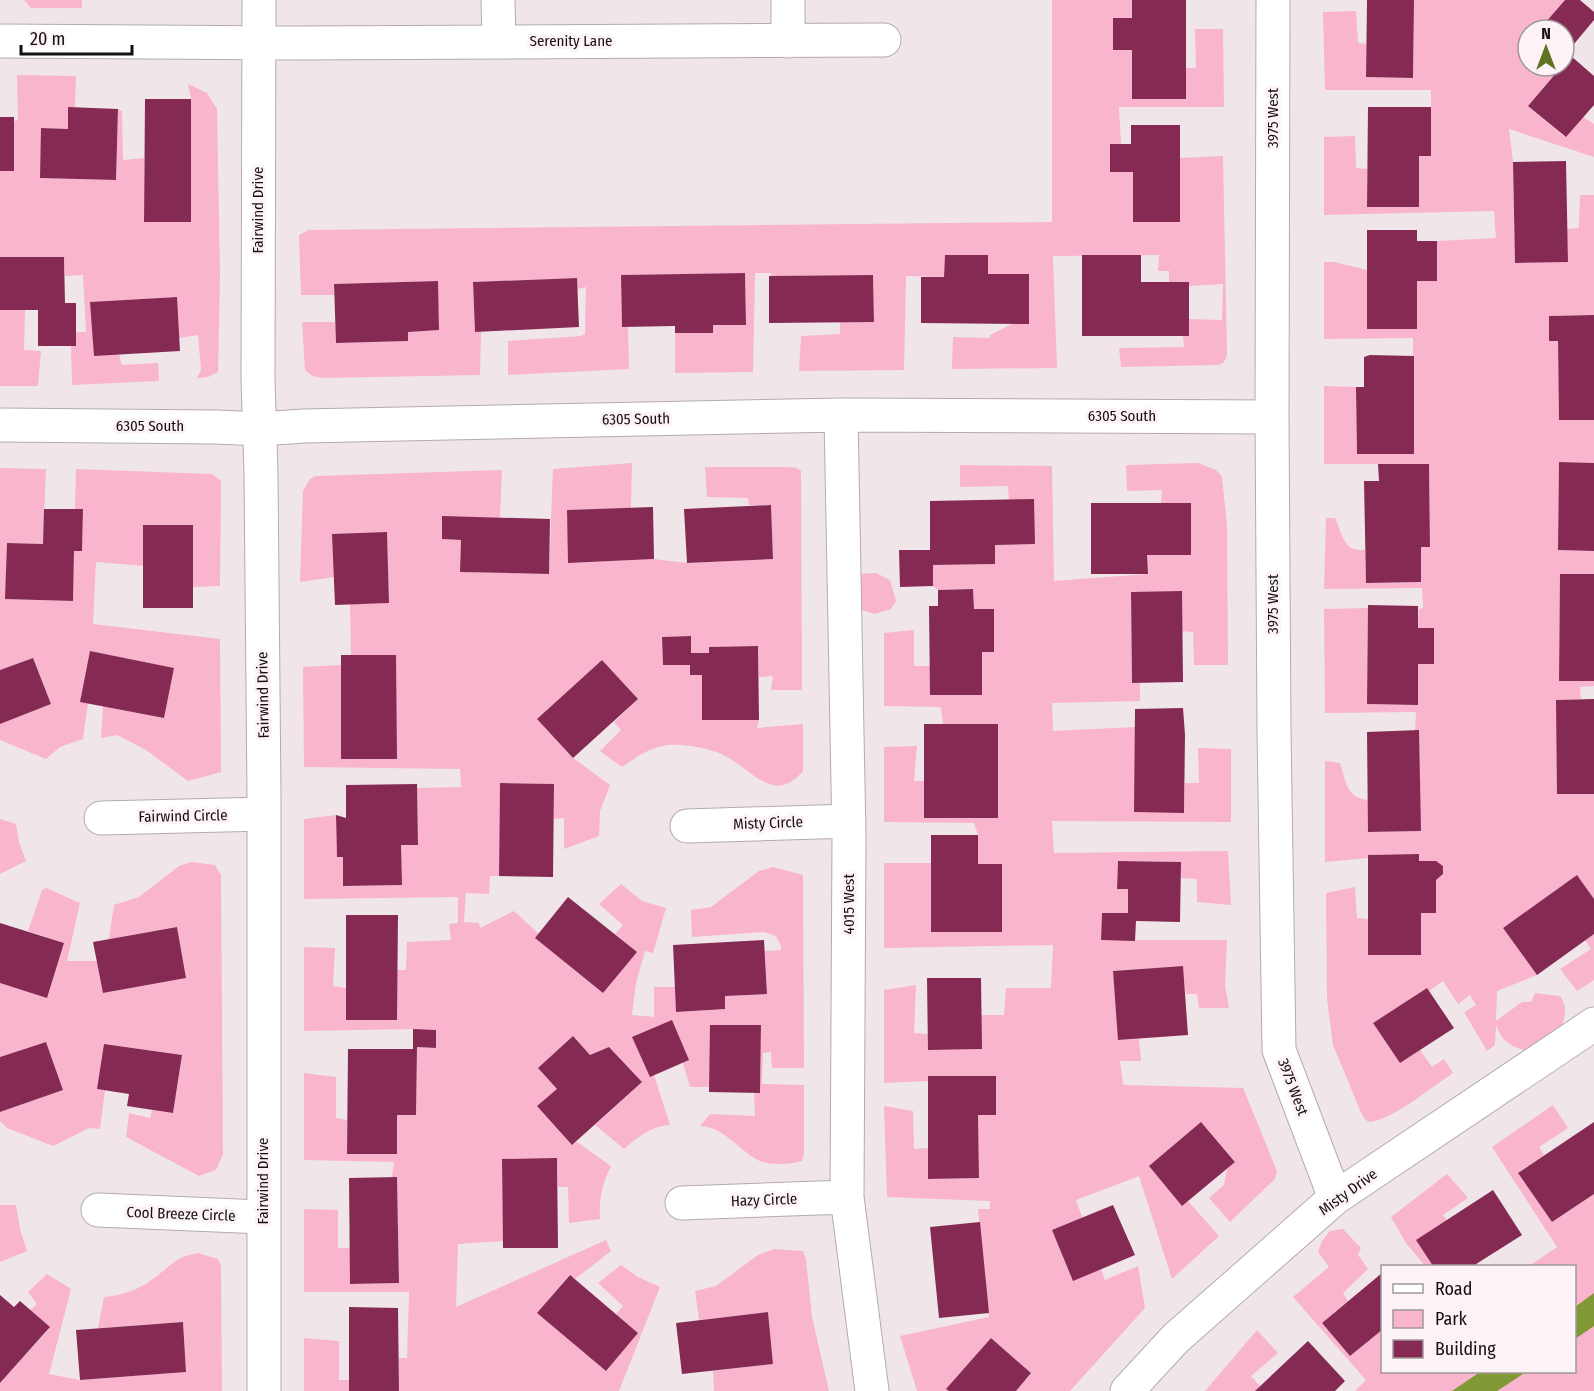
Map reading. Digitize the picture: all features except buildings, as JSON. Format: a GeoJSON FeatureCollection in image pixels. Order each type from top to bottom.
{"type":"FeatureCollection","features":[{"type":"Feature","properties":{"kind":"street","name":"Fairwind Drive"},"geometry":{"type":"LineString","coordinates":[[259,0],[258,379],[264,814],[264,1391]]}},
{"type":"Feature","properties":{"kind":"street"},"geometry":{"type":"LineString","coordinates":[[498,0],[499,42]]}},
{"type":"Feature","properties":{"kind":"street"},"geometry":{"type":"LineString","coordinates":[[788,0],[788,41]]}},
{"type":"Feature","properties":{"kind":"street","name":"3975 West"},"geometry":{"type":"LineString","coordinates":[[1273,0],[1272,417],[1279,1050],[1335,1198]]}},
{"type":"Feature","properties":{"kind":"street","name":"Serenity Lane"},"geometry":{"type":"LineString","coordinates":[[0,41],[258,43],[884,40]]}},
{"type":"Feature","properties":{"kind":"street","name":"6305 South"},"geometry":{"type":"LineString","coordinates":[[0,425],[260,429],[304,426],[841,415],[1272,417]]}},
{"type":"Feature","properties":{"kind":"street","name":"4015 West"},"geometry":{"type":"LineString","coordinates":[[841,415],[849,821],[847,1197],[872,1391]]}},
{"type":"Feature","properties":{"kind":"street","name":"Fairwind Circle"},"geometry":{"type":"LineString","coordinates":[[101,818],[264,814]]}},
{"type":"Feature","properties":{"kind":"street","name":"Misty Circle"},"geometry":{"type":"LineString","coordinates":[[687,826],[849,821]]}},
{"type":"Feature","properties":{"kind":"street","name":"Misty Drive"},"geometry":{"type":"LineString","coordinates":[[1127,1391],[1176,1338],[1335,1198],[1594,1024]]}},
{"type":"Feature","properties":{"kind":"street","name":"Hazy Circle"},"geometry":{"type":"LineString","coordinates":[[682,1203],[847,1197]]}},
{"type":"Feature","properties":{"kind":"street","name":"Cool Breeze Circle"},"geometry":{"type":"LineString","coordinates":[[98,1210],[263,1217]]}},
{"type":"Feature","properties":{"kind":"green space"},"geometry":{"type":"Polygon","coordinates":[[[24,0],[82,0],[82,8],[31,8],[24,0]]]}},
{"type":"Feature","properties":{"kind":"green space"},"geometry":{"type":"Polygon","coordinates":[[[1052,0],[1132,0],[1132,18],[1113,19],[1113,50],[1132,50],[1186,68],[1196,68],[1195,29],[1223,29],[1224,107],[1119,107],[1121,144],[1110,144],[1110,172],[1133,172],[1133,222],[1178,158],[1223,156],[1227,355],[1224,362],[1219,365],[1121,367],[1119,348],[1184,347],[1183,336],[1189,336],[1189,319],[1222,320],[1223,284],[1189,286],[1189,282],[1169,282],[1169,271],[1158,271],[1159,255],[1053,256],[1057,368],[952,369],[953,337],[990,338],[990,335],[1012,324],[1029,323],[1029,275],[988,274],[987,255],[945,255],[944,277],[906,276],[904,370],[799,371],[801,336],[840,334],[840,322],[874,322],[873,275],[771,276],[771,273],[755,273],[753,372],[675,373],[675,333],[713,333],[713,325],[746,325],[745,273],[621,275],[622,326],[628,327],[629,369],[508,375],[508,341],[585,334],[586,287],[577,289],[576,278],[473,282],[475,331],[481,332],[480,375],[323,378],[312,376],[305,370],[302,322],[335,322],[336,343],[407,341],[408,332],[439,330],[437,281],[334,284],[334,295],[301,295],[299,235],[309,230],[1052,222],[1052,0]]]}},
{"type":"Feature","properties":{"kind":"green space"},"geometry":{"type":"Polygon","coordinates":[[[1414,0],[1565,0],[1549,18],[1516,18],[1516,78],[1552,78],[1528,106],[1565,137],[1583,117],[1594,124],[1594,157],[1509,129],[1513,162],[1515,263],[1568,261],[1567,229],[1579,228],[1580,195],[1594,195],[1594,315],[1549,316],[1549,340],[1558,341],[1559,420],[1594,420],[1594,463],[1559,462],[1558,550],[1594,551],[1594,574],[1560,575],[1559,681],[1594,681],[1594,686],[1580,687],[1581,699],[1556,700],[1594,794],[1594,899],[1577,876],[1503,928],[1537,975],[1497,991],[1496,1021],[1522,1002],[1531,1002],[1535,993],[1560,996],[1565,1009],[1560,1033],[1531,1051],[1509,1044],[1501,1036],[1496,1025],[1495,1045],[1487,1051],[1464,1012],[1476,1005],[1470,995],[1458,1004],[1443,981],[1429,991],[1427,988],[1373,1023],[1400,1063],[1420,1050],[1432,1067],[1444,1059],[1453,1073],[1393,1114],[1370,1122],[1362,1115],[1333,1045],[1327,999],[1326,893],[1355,887],[1357,918],[1368,919],[1368,955],[1421,955],[1421,913],[1436,880],[1443,874],[1443,866],[1436,861],[1419,861],[1418,854],[1368,855],[1368,858],[1325,862],[1325,761],[1340,763],[1351,792],[1361,799],[1368,800],[1368,832],[1420,831],[1419,731],[1415,730],[1416,712],[1325,713],[1324,609],[1368,608],[1367,704],[1418,705],[1418,664],[1434,664],[1434,629],[1418,628],[1419,609],[1423,608],[1422,588],[1324,589],[1326,518],[1335,518],[1348,545],[1358,550],[1365,550],[1366,583],[1421,582],[1421,547],[1430,547],[1429,464],[1324,464],[1324,386],[1356,387],[1357,454],[1414,453],[1413,338],[1324,339],[1324,262],[1334,262],[1367,270],[1367,328],[1417,329],[1417,281],[1437,280],[1437,241],[1496,238],[1494,211],[1324,215],[1324,137],[1355,136],[1356,168],[1367,169],[1367,207],[1419,207],[1419,156],[1431,156],[1431,90],[1325,90],[1323,12],[1356,11],[1358,43],[1366,44],[1366,77],[1413,78],[1414,0]]]}},
{"type":"Feature","properties":{"kind":"green space"},"geometry":{"type":"Polygon","coordinates":[[[17,75],[76,76],[75,108],[68,108],[68,129],[42,128],[41,178],[116,180],[118,109],[122,111],[123,160],[144,158],[144,221],[191,221],[191,99],[188,84],[207,93],[217,109],[220,276],[218,372],[208,377],[197,378],[201,370],[198,335],[179,338],[176,297],[91,302],[119,354],[122,365],[158,363],[159,381],[72,385],[71,346],[76,346],[76,332],[86,332],[83,275],[65,276],[64,257],[0,257],[0,171],[14,171],[14,121],[18,120],[17,75]]]}},
{"type":"Feature","properties":{"kind":"green space"},"geometry":{"type":"Polygon","coordinates":[[[0,310],[25,310],[24,350],[41,351],[38,386],[0,386],[0,310]]]}},
{"type":"Feature","properties":{"kind":"green space"},"geometry":{"type":"Polygon","coordinates":[[[632,463],[631,508],[567,510],[569,563],[654,559],[687,563],[773,559],[771,505],[749,505],[748,498],[707,497],[705,467],[788,467],[801,471],[802,690],[771,690],[773,676],[759,677],[758,646],[709,647],[709,653],[691,653],[691,636],[662,637],[663,664],[690,665],[690,675],[702,675],[702,720],[759,720],[757,728],[803,724],[803,771],[792,781],[782,785],[773,785],[763,782],[735,762],[712,750],[677,745],[651,749],[622,767],[600,751],[621,730],[614,722],[638,699],[602,660],[537,719],[573,758],[610,785],[600,811],[599,836],[564,849],[564,818],[554,819],[554,784],[500,783],[499,876],[490,876],[489,894],[466,893],[464,922],[479,923],[480,928],[514,911],[539,934],[535,938],[603,993],[636,952],[615,934],[623,925],[599,904],[621,884],[642,901],[666,908],[653,953],[645,951],[636,983],[632,1015],[654,1017],[654,987],[675,987],[676,1012],[725,1009],[725,996],[767,994],[765,951],[781,950],[781,946],[776,936],[764,932],[692,937],[691,910],[711,907],[759,871],[773,867],[803,875],[804,1068],[772,1068],[771,1052],[763,1053],[762,1084],[804,1085],[804,1154],[802,1161],[781,1164],[765,1163],[752,1157],[717,1130],[700,1126],[710,1114],[755,1116],[754,1093],[760,1092],[761,1025],[710,1025],[710,1087],[690,1087],[683,1063],[633,1038],[650,1076],[654,1075],[670,1125],[651,1130],[624,1149],[595,1125],[642,1082],[609,1047],[590,1055],[573,1036],[538,1068],[557,1089],[572,1145],[577,1142],[611,1166],[602,1192],[600,1219],[569,1223],[568,1187],[558,1187],[557,1159],[502,1159],[503,1241],[458,1244],[456,1307],[606,1240],[611,1251],[575,1279],[569,1275],[538,1313],[606,1371],[638,1333],[616,1314],[623,1306],[598,1283],[621,1265],[638,1277],[660,1287],[619,1391],[399,1391],[399,1358],[407,1358],[409,1292],[304,1292],[304,1209],[338,1210],[338,1248],[350,1248],[350,1284],[399,1283],[397,1177],[392,1177],[394,1162],[304,1160],[304,1073],[336,1077],[336,1118],[347,1120],[347,1153],[397,1154],[397,1115],[416,1114],[417,1047],[436,1048],[413,1029],[304,1031],[304,947],[335,948],[333,986],[346,988],[346,1020],[397,1020],[397,970],[406,970],[407,942],[451,940],[449,924],[458,923],[458,897],[304,899],[304,819],[336,815],[337,857],[343,857],[343,886],[401,885],[401,845],[418,844],[417,788],[461,787],[460,769],[304,767],[303,667],[341,665],[341,759],[396,759],[396,655],[351,655],[350,604],[389,603],[387,533],[333,534],[334,577],[300,582],[303,491],[310,479],[316,476],[502,470],[500,518],[443,517],[442,539],[461,540],[460,572],[549,574],[553,469],[632,463]]]}},
{"type":"Feature","properties":{"kind":"green space"},"geometry":{"type":"Polygon","coordinates":[[[1198,463],[1216,470],[1222,477],[1227,525],[1228,665],[1194,665],[1193,632],[1182,631],[1131,592],[1132,683],[1140,683],[1140,701],[1052,703],[1053,731],[1135,727],[1184,813],[1185,783],[1199,783],[1198,748],[1231,749],[1231,822],[1052,821],[1054,853],[1228,851],[1231,905],[1197,902],[1197,879],[1181,878],[1181,862],[1118,861],[1117,888],[1128,889],[1128,913],[1102,913],[1101,940],[1227,940],[1225,985],[1229,1008],[1199,1008],[1197,994],[1186,994],[1182,966],[1113,971],[1119,1040],[1139,1039],[1141,1061],[1120,1061],[1123,1085],[1243,1088],[1277,1171],[1275,1179],[1230,1222],[1209,1198],[1224,1185],[1227,1169],[1235,1161],[1201,1122],[1182,1205],[1188,1201],[1219,1236],[1172,1279],[1139,1176],[1076,1200],[1105,1280],[1138,1266],[1145,1308],[1070,1391],[1016,1391],[1031,1373],[991,1338],[947,1389],[949,1391],[917,1391],[900,1336],[989,1317],[978,1209],[990,1209],[990,1201],[887,1197],[884,1106],[913,1111],[914,1149],[928,1148],[928,1179],[979,1178],[978,1115],[996,1115],[996,1076],[928,1076],[928,1081],[884,1083],[884,990],[916,985],[914,1033],[928,1034],[929,1050],[981,1049],[981,1015],[1004,1015],[1006,988],[1051,988],[1053,945],[884,948],[884,863],[931,863],[931,932],[1002,931],[1002,864],[978,864],[978,835],[974,823],[884,822],[884,747],[917,746],[914,781],[924,781],[924,818],[998,818],[998,724],[943,724],[941,707],[884,706],[884,633],[914,630],[914,666],[930,666],[930,695],[982,695],[982,652],[994,651],[994,609],[974,609],[973,589],[938,590],[933,586],[933,565],[995,564],[995,545],[1034,544],[1034,499],[1009,500],[1008,486],[960,487],[960,465],[1052,466],[1054,581],[1147,574],[1147,555],[1191,554],[1191,503],[1161,503],[1162,490],[1127,491],[1126,465],[1198,463]]]}},
{"type":"Feature","properties":{"kind":"green space"},"geometry":{"type":"Polygon","coordinates":[[[0,468],[46,469],[43,544],[7,543],[6,599],[73,601],[74,551],[82,551],[83,509],[75,509],[76,469],[212,474],[221,481],[220,586],[193,587],[193,525],[144,525],[144,566],[96,562],[93,624],[220,639],[221,772],[188,781],[146,750],[117,735],[101,738],[103,706],[164,718],[174,668],[90,651],[88,703],[83,739],[60,747],[46,759],[0,740],[0,724],[51,704],[33,658],[0,670],[0,468]]]}},
{"type":"Feature","properties":{"kind":"green space"},"geometry":{"type":"Polygon","coordinates":[[[876,573],[890,580],[896,601],[891,609],[875,614],[862,610],[856,601],[860,574],[876,573]]]}},
{"type":"Feature","properties":{"kind":"green space"},"geometry":{"type":"Polygon","coordinates":[[[0,819],[16,824],[19,843],[26,861],[0,874],[0,819]]]}},
{"type":"Feature","properties":{"kind":"green space"},"geometry":{"type":"Polygon","coordinates":[[[191,862],[215,865],[221,875],[223,1155],[216,1170],[199,1176],[126,1137],[129,1113],[150,1118],[152,1110],[173,1113],[182,1055],[105,1044],[98,1089],[105,1090],[100,1129],[89,1128],[53,1146],[7,1128],[0,1121],[0,1112],[63,1090],[46,1042],[0,1057],[0,983],[47,997],[64,943],[28,931],[42,890],[46,888],[80,903],[67,961],[97,961],[104,993],[186,978],[177,927],[109,939],[114,905],[139,897],[179,866],[191,862]]]}},
{"type":"Feature","properties":{"kind":"green space"},"geometry":{"type":"Polygon","coordinates":[[[1594,934],[1594,980],[1577,991],[1560,969],[1591,949],[1585,940],[1594,934]]]}},
{"type":"Feature","properties":{"kind":"green space"},"geometry":{"type":"Polygon","coordinates":[[[1553,1105],[1568,1128],[1539,1147],[1544,1155],[1518,1173],[1552,1222],[1594,1194],[1594,1391],[1355,1391],[1366,1380],[1293,1297],[1329,1267],[1318,1252],[1322,1241],[1330,1231],[1343,1229],[1361,1248],[1358,1255],[1368,1269],[1343,1293],[1348,1301],[1322,1323],[1350,1356],[1381,1331],[1381,1373],[1576,1373],[1576,1265],[1530,1265],[1557,1247],[1492,1147],[1553,1105]]]}},
{"type":"Feature","properties":{"kind":"green space"},"geometry":{"type":"Polygon","coordinates":[[[1447,1174],[1468,1198],[1443,1215],[1447,1221],[1417,1240],[1432,1265],[1424,1265],[1406,1243],[1391,1217],[1447,1174]]]}},
{"type":"Feature","properties":{"kind":"green space"},"geometry":{"type":"Polygon","coordinates":[[[0,1205],[16,1205],[27,1251],[0,1262],[0,1205]]]}},
{"type":"Feature","properties":{"kind":"green space"},"geometry":{"type":"Polygon","coordinates":[[[774,1249],[803,1251],[806,1259],[812,1317],[829,1391],[714,1391],[713,1371],[773,1364],[768,1312],[699,1320],[695,1291],[716,1286],[758,1255],[774,1249]]]}},
{"type":"Feature","properties":{"kind":"green space"},"geometry":{"type":"Polygon","coordinates":[[[198,1253],[218,1259],[221,1265],[222,1391],[0,1391],[0,1383],[50,1328],[30,1310],[37,1304],[28,1292],[47,1274],[71,1289],[49,1374],[80,1380],[186,1372],[183,1322],[98,1328],[104,1297],[139,1288],[176,1261],[198,1253]]]}},
{"type":"Feature","properties":{"kind":"green space"},"geometry":{"type":"Polygon","coordinates":[[[1257,1330],[1278,1353],[1251,1376],[1260,1386],[1255,1391],[1205,1391],[1257,1330]]]}},
{"type":"Feature","properties":{"kind":"green space"},"geometry":{"type":"Polygon","coordinates":[[[304,1338],[339,1341],[339,1380],[349,1380],[349,1391],[304,1391],[304,1338]]]}},
{"type":"Feature","properties":{"kind":"shaded area"},"geometry":{"type":"Polygon","coordinates":[[[1594,1293],[1594,1326],[1576,1338],[1576,1306],[1594,1293]]]}},
{"type":"Feature","properties":{"kind":"shaded area"},"geometry":{"type":"Polygon","coordinates":[[[1479,1373],[1524,1373],[1497,1391],[1452,1391],[1479,1373]]]}}]}
